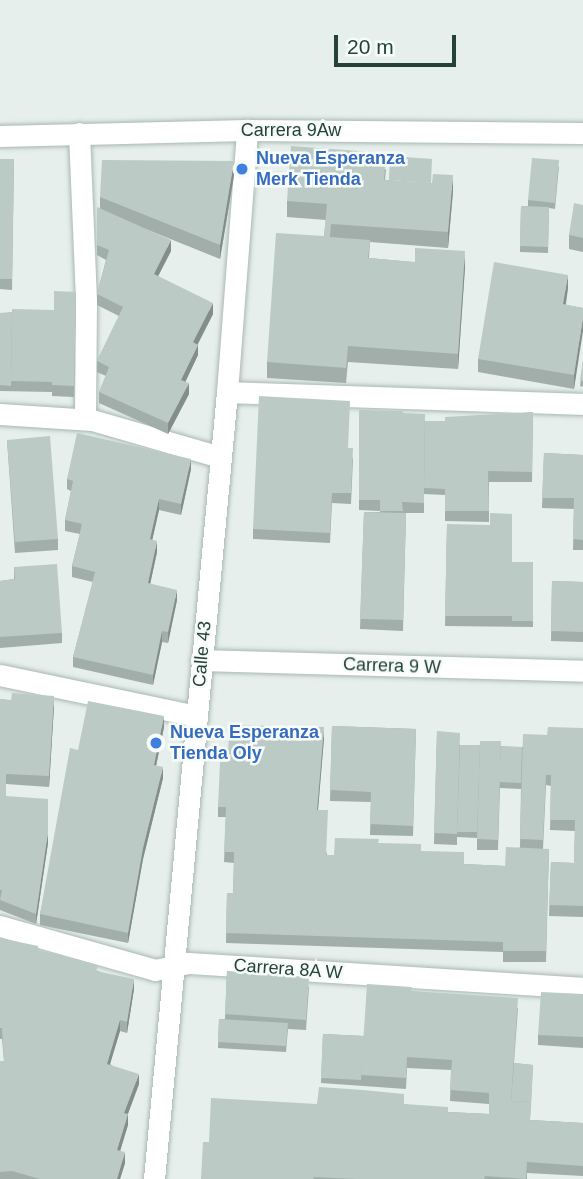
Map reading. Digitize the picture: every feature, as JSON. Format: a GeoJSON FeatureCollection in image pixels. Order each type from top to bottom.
{"type":"FeatureCollection","features":[{"type":"Feature","properties":{"kind":"street","name":"Carrera 9Aw"},"geometry":{"type":"LineString","coordinates":[[0,136],[247,130],[583,133]]}},
{"type":"Feature","properties":{"kind":"street","name":"Calle 43"},"geometry":{"type":"LineString","coordinates":[[154,1179],[227,392],[247,130]]}},
{"type":"Feature","properties":{"kind":"street"},"geometry":{"type":"LineString","coordinates":[[79,133],[86,301],[85,419]]}},
{"type":"Feature","properties":{"kind":"street"},"geometry":{"type":"LineString","coordinates":[[227,392],[583,404]]}},
{"type":"Feature","properties":{"kind":"street"},"geometry":{"type":"LineString","coordinates":[[0,414],[85,419],[220,457]]}},
{"type":"Feature","properties":{"kind":"street","name":"Carrera 9 W"},"geometry":{"type":"LineString","coordinates":[[201,660],[583,671]]}},
{"type":"Feature","properties":{"kind":"street"},"geometry":{"type":"LineString","coordinates":[[0,675],[196,716]]}},
{"type":"Feature","properties":{"kind":"street","name":"Carrera 8A W"},"geometry":{"type":"LineString","coordinates":[[0,926],[155,970],[188,962],[583,988]]}},
{"type":"Feature","properties":{"kind":"building"},"geometry":{"type":"Polygon","coordinates":[[[291,146],[386,153],[384,180],[432,183],[433,174],[453,175],[448,232],[331,224],[330,237],[370,240],[368,258],[415,262],[415,248],[465,251],[458,354],[348,346],[346,368],[267,362],[276,233],[324,236],[327,204],[287,201],[291,146]]]}},
{"type":"Feature","properties":{"kind":"building"},"geometry":{"type":"Polygon","coordinates":[[[390,156],[432,159],[431,183],[389,180],[390,156]]]}},
{"type":"Feature","properties":{"kind":"building"},"geometry":{"type":"Polygon","coordinates":[[[532,158],[559,160],[555,203],[528,200],[532,158]]]}},
{"type":"Feature","properties":{"kind":"building"},"geometry":{"type":"Polygon","coordinates":[[[0,159],[14,159],[12,279],[0,279],[0,159]]]}},
{"type":"Feature","properties":{"kind":"building"},"geometry":{"type":"Polygon","coordinates":[[[102,160],[234,161],[220,245],[100,197],[102,160]]]}},
{"type":"Feature","properties":{"kind":"building"},"geometry":{"type":"Polygon","coordinates":[[[574,203],[583,205],[583,238],[569,235],[574,203]]]}},
{"type":"Feature","properties":{"kind":"building"},"geometry":{"type":"Polygon","coordinates":[[[521,206],[549,207],[548,247],[520,246],[521,206]]]}},
{"type":"Feature","properties":{"kind":"building"},"geometry":{"type":"Polygon","coordinates":[[[97,207],[171,240],[154,274],[213,303],[193,342],[198,345],[181,380],[189,383],[168,423],[99,392],[109,367],[97,361],[123,307],[97,294],[109,250],[97,245],[97,207]]]}},
{"type":"Feature","properties":{"kind":"building"},"geometry":{"type":"Polygon","coordinates":[[[494,262],[568,275],[563,304],[583,308],[574,375],[478,359],[494,262]]]}},
{"type":"Feature","properties":{"kind":"building"},"geometry":{"type":"Polygon","coordinates":[[[54,291],[76,292],[74,386],[52,385],[52,382],[11,381],[12,309],[54,310],[54,291]]]}},
{"type":"Feature","properties":{"kind":"building"},"geometry":{"type":"Polygon","coordinates":[[[0,313],[12,313],[11,386],[0,385],[0,313]]]}},
{"type":"Feature","properties":{"kind":"building"},"geometry":{"type":"Polygon","coordinates":[[[259,396],[350,401],[348,448],[353,448],[351,493],[332,493],[330,533],[253,529],[259,396]]]}},
{"type":"Feature","properties":{"kind":"building"},"geometry":{"type":"Polygon","coordinates":[[[359,410],[425,414],[424,503],[402,502],[403,511],[380,511],[380,500],[359,500],[359,410]]]}},
{"type":"Feature","properties":{"kind":"building"},"geometry":{"type":"Polygon","coordinates":[[[533,412],[532,472],[488,471],[489,511],[445,511],[445,417],[533,412]]]}},
{"type":"Feature","properties":{"kind":"building"},"geometry":{"type":"Polygon","coordinates":[[[425,421],[445,421],[445,489],[424,488],[425,421]]]}},
{"type":"Feature","properties":{"kind":"building"},"geometry":{"type":"Polygon","coordinates":[[[77,433],[191,459],[181,504],[159,499],[150,539],[157,541],[148,583],[177,590],[168,632],[162,631],[153,675],[73,657],[95,572],[72,566],[82,524],[65,520],[73,481],[67,479],[77,433]]]}},
{"type":"Feature","properties":{"kind":"building"},"geometry":{"type":"Polygon","coordinates":[[[50,436],[58,539],[15,542],[7,440],[50,436]]]}},
{"type":"Feature","properties":{"kind":"building"},"geometry":{"type":"Polygon","coordinates":[[[544,453],[583,455],[583,540],[573,539],[574,498],[542,498],[544,453]]]}},
{"type":"Feature","properties":{"kind":"building"},"geometry":{"type":"Polygon","coordinates":[[[364,512],[406,513],[403,620],[360,619],[364,512]]]}},
{"type":"Feature","properties":{"kind":"building"},"geometry":{"type":"Polygon","coordinates":[[[490,513],[512,514],[512,616],[445,616],[447,524],[490,525],[490,513]]]}},
{"type":"Feature","properties":{"kind":"building"},"geometry":{"type":"Polygon","coordinates":[[[512,562],[533,562],[533,621],[512,621],[512,562]]]}},
{"type":"Feature","properties":{"kind":"building"},"geometry":{"type":"Polygon","coordinates":[[[57,564],[62,633],[0,637],[0,581],[15,579],[14,567],[57,564]]]}},
{"type":"Feature","properties":{"kind":"building"},"geometry":{"type":"Polygon","coordinates":[[[552,581],[583,582],[583,632],[551,631],[552,581]]]}},
{"type":"Feature","properties":{"kind":"building"},"geometry":{"type":"Polygon","coordinates":[[[12,693],[54,696],[49,776],[6,774],[6,796],[48,799],[48,832],[36,914],[0,900],[0,699],[11,700],[12,693]]]}},
{"type":"Feature","properties":{"kind":"building"},"geometry":{"type":"Polygon","coordinates":[[[88,701],[164,716],[154,765],[163,767],[143,848],[128,933],[40,914],[70,748],[78,750],[88,701]]]}},
{"type":"Feature","properties":{"kind":"building"},"geometry":{"type":"Polygon","coordinates":[[[229,725],[324,727],[317,810],[328,810],[326,855],[334,855],[335,838],[379,839],[378,843],[421,844],[421,851],[464,852],[464,864],[505,866],[506,847],[549,849],[546,951],[503,951],[503,942],[226,933],[227,893],[233,893],[234,852],[224,852],[226,807],[218,807],[220,762],[228,762],[229,725]]]}},
{"type":"Feature","properties":{"kind":"building"},"geometry":{"type":"Polygon","coordinates":[[[332,726],[416,729],[413,826],[370,824],[371,792],[330,790],[332,726]]]}},
{"type":"Feature","properties":{"kind":"building"},"geometry":{"type":"Polygon","coordinates":[[[548,727],[583,728],[583,906],[549,905],[551,862],[574,863],[575,820],[550,820],[551,775],[546,775],[543,840],[520,839],[523,734],[547,735],[548,727]]]}},
{"type":"Feature","properties":{"kind":"building"},"geometry":{"type":"Polygon","coordinates":[[[437,731],[460,733],[457,834],[434,833],[437,731]]]}},
{"type":"Feature","properties":{"kind":"building"},"geometry":{"type":"Polygon","coordinates":[[[480,741],[501,741],[498,840],[477,839],[480,741]]]}},
{"type":"Feature","properties":{"kind":"building"},"geometry":{"type":"Polygon","coordinates":[[[460,745],[480,745],[477,832],[457,832],[460,745]]]}},
{"type":"Feature","properties":{"kind":"building"},"geometry":{"type":"Polygon","coordinates":[[[501,747],[522,747],[521,783],[499,782],[501,747]]]}},
{"type":"Feature","properties":{"kind":"building"},"geometry":{"type":"Polygon","coordinates":[[[0,938],[38,946],[38,950],[98,965],[96,971],[134,979],[127,1022],[120,1020],[107,1064],[139,1074],[124,1113],[128,1114],[117,1150],[125,1152],[117,1179],[40,1179],[12,1171],[0,1172],[0,1061],[4,1061],[0,1028],[0,938]]]}},
{"type":"Feature","properties":{"kind":"building"},"geometry":{"type":"Polygon","coordinates":[[[227,971],[309,977],[306,1020],[225,1014],[227,971]]]}},
{"type":"Feature","properties":{"kind":"building"},"geometry":{"type":"Polygon","coordinates":[[[367,984],[412,987],[411,991],[518,998],[511,1101],[531,1102],[530,1120],[583,1123],[583,1166],[527,1162],[526,1179],[485,1176],[484,1179],[201,1179],[203,1142],[209,1142],[211,1098],[317,1104],[319,1087],[404,1094],[404,1104],[448,1107],[448,1112],[489,1114],[489,1093],[450,1090],[452,1060],[407,1057],[406,1078],[361,1075],[367,984]]]}},
{"type":"Feature","properties":{"kind":"building"},"geometry":{"type":"Polygon","coordinates":[[[541,992],[583,994],[583,1037],[538,1035],[541,992]]]}},
{"type":"Feature","properties":{"kind":"building"},"geometry":{"type":"Polygon","coordinates":[[[219,1019],[288,1023],[286,1046],[218,1042],[219,1019]]]}},
{"type":"Feature","properties":{"kind":"building"},"geometry":{"type":"Polygon","coordinates":[[[323,1034],[364,1036],[361,1080],[321,1078],[323,1034]]]}},
{"type":"Feature","properties":{"kind":"building"},"geometry":{"type":"Polygon","coordinates":[[[514,1063],[533,1065],[531,1107],[531,1102],[511,1101],[514,1063]]]}},
{"type":"Feature","properties":{"kind":"place","name":"Nueva Esperanza Merk Tienda"},"geometry":{"type":"Point","coordinates":[242,169]}},
{"type":"Feature","properties":{"kind":"place","name":"Nueva Esperanza Tienda Oly"},"geometry":{"type":"Point","coordinates":[156,743]}}]}
